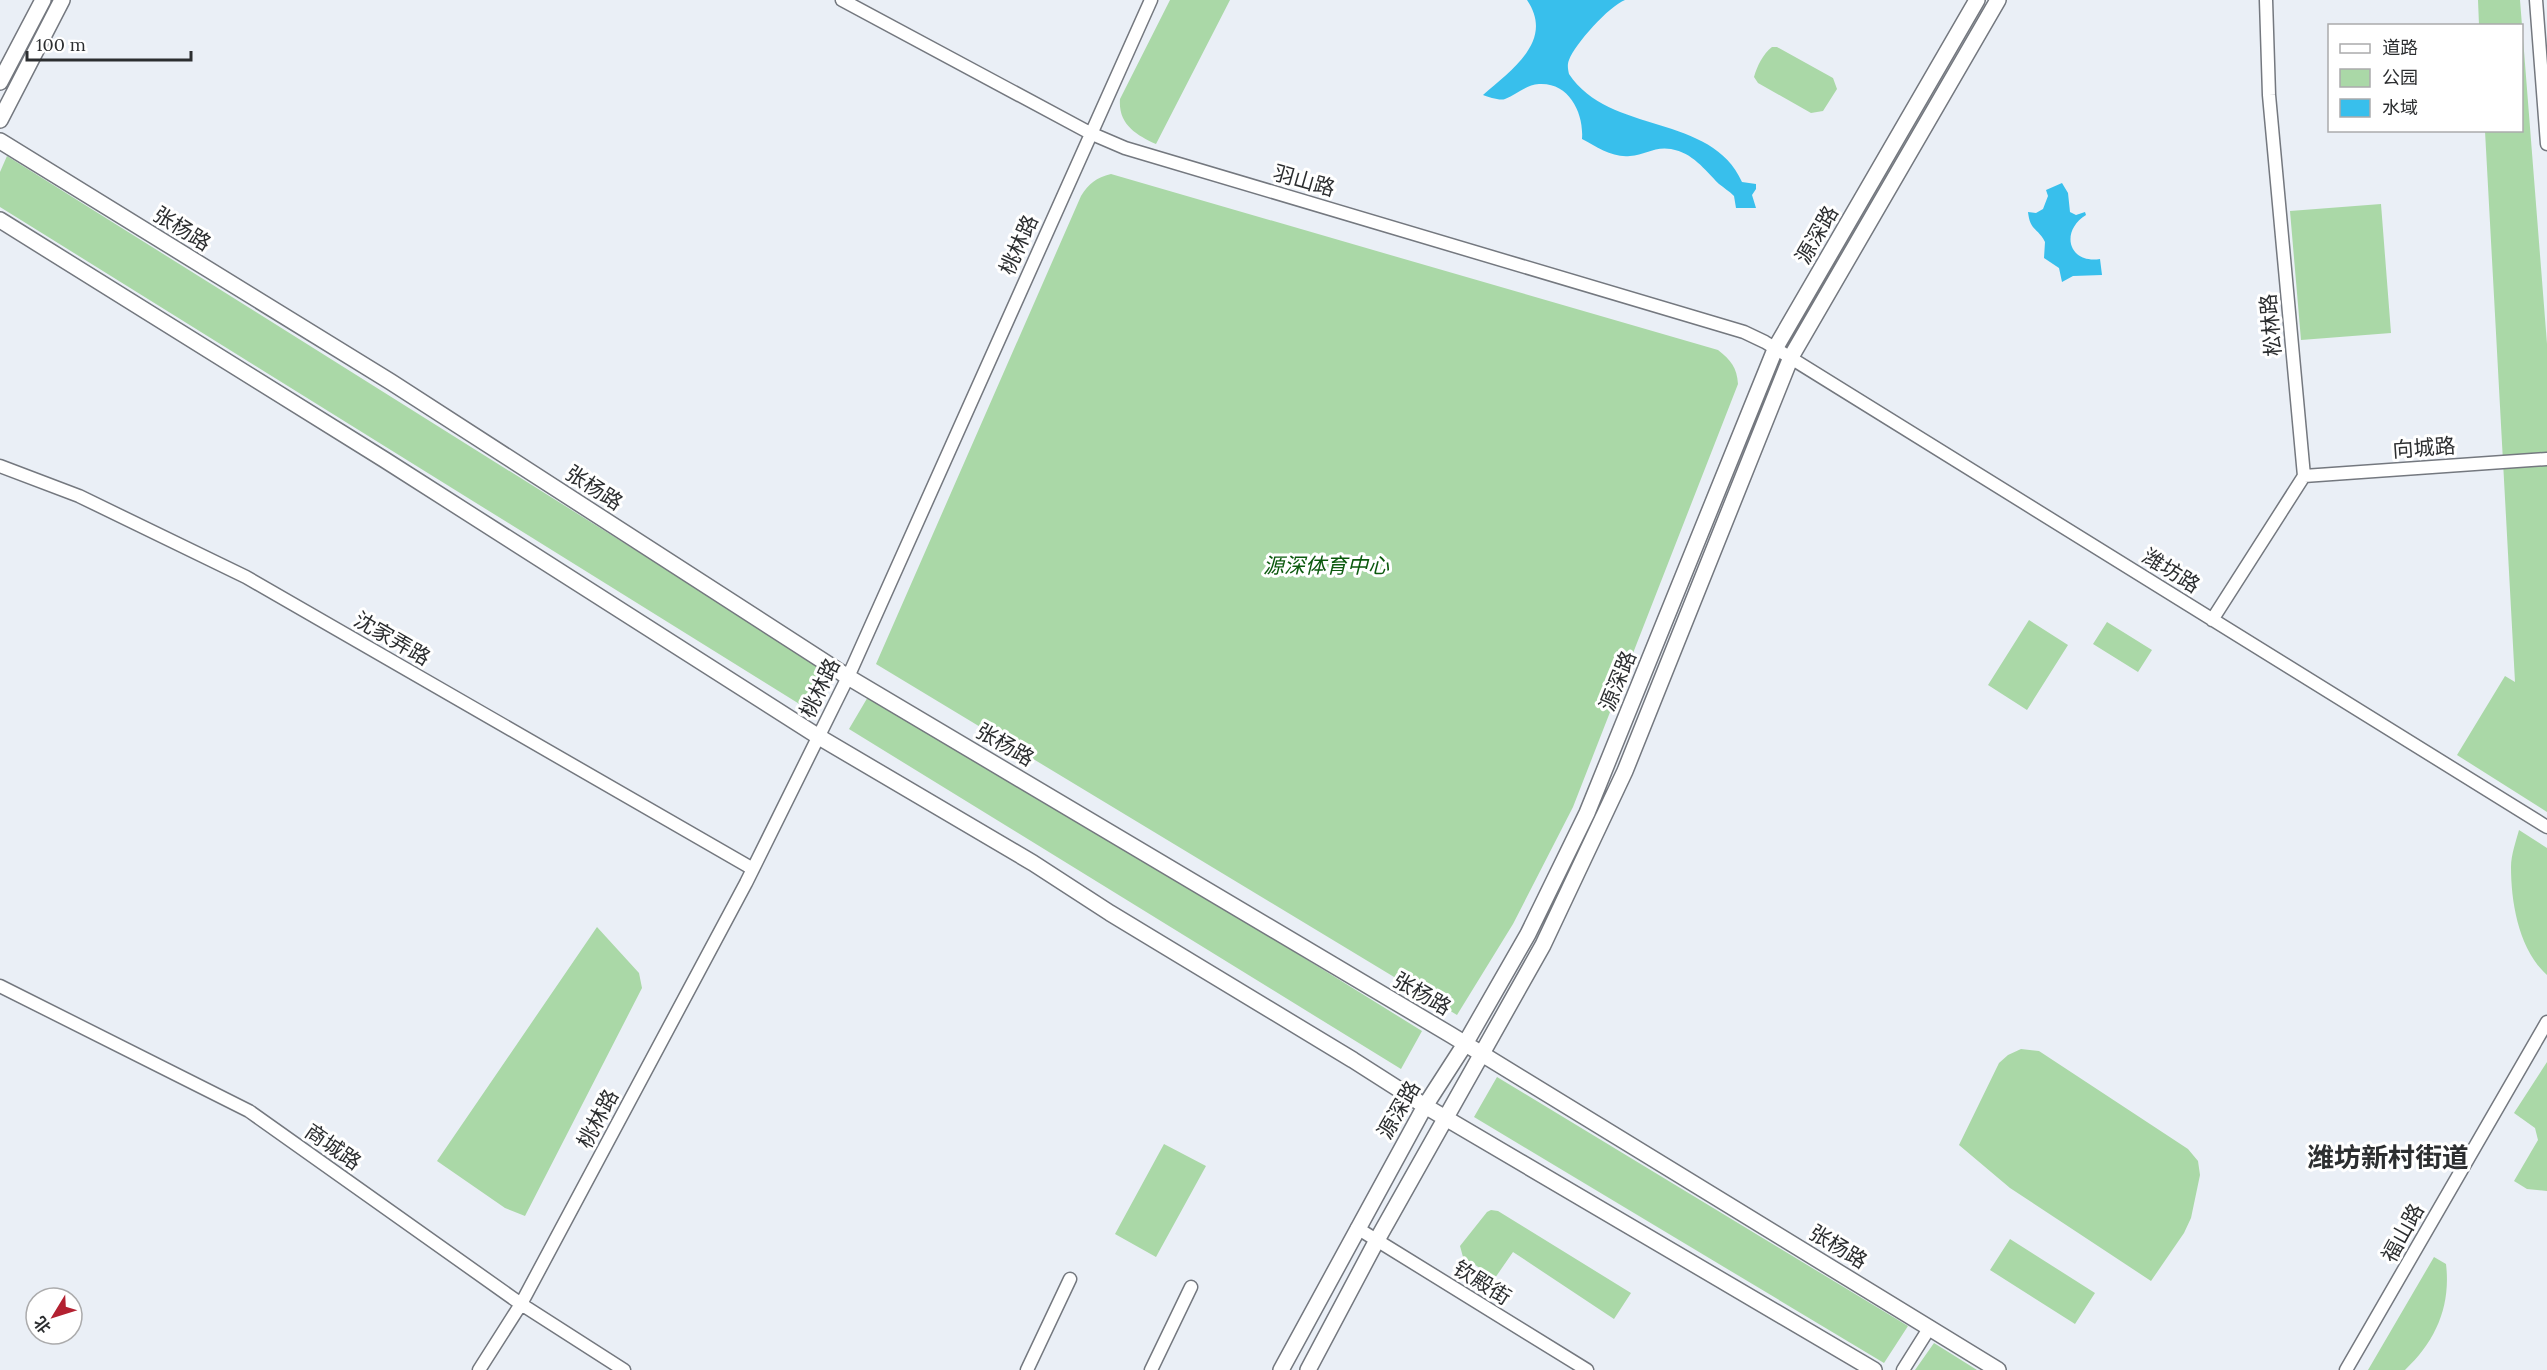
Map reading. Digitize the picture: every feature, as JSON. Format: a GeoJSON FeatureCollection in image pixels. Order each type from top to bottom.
{"type":"FeatureCollection","features":[{"type":"Feature","properties":{"kind":"main road"},"geometry":{"type":"LineString","coordinates":[[0,82],[43,0]]}},
{"type":"Feature","properties":{"kind":"main road"},"geometry":{"type":"LineString","coordinates":[[0,120],[62,0]]}},
{"type":"Feature","properties":{"kind":"main road","name":"源深路"},"geometry":{"type":"LineString","coordinates":[[1281,1370],[1425,1106],[1465,1044],[1528,934],[1587,813],[1776,347],[1977,0]]}},
{"type":"Feature","properties":{"kind":"main road","name":"源深路"},"geometry":{"type":"LineString","coordinates":[[1308,1370],[1377,1240],[1543,945],[1621,780],[1791,357],[1998,0]]}},
{"type":"Feature","properties":{"kind":"main road","name":"张杨路"},"geometry":{"type":"LineString","coordinates":[[0,141],[392,382],[848,677],[1465,1044],[1998,1370]]}},
{"type":"Feature","properties":{"kind":"main road"},"geometry":{"type":"LineString","coordinates":[[0,220],[395,466],[819,736],[1033,863],[1110,913],[1425,1106],[1874,1370]]}},
{"type":"Feature","properties":{"kind":"street","name":"羽山路"},"geometry":{"type":"LineString","coordinates":[[842,0],[1090,133],[1125,148],[1744,332],[1776,347]]}},
{"type":"Feature","properties":{"kind":"street","name":"桃林路"},"geometry":{"type":"LineString","coordinates":[[479,1370],[521,1304],[753,869],[848,677],[1150,0]]}},
{"type":"Feature","properties":{"kind":"street","name":"松林路"},"geometry":{"type":"LineString","coordinates":[[2266,0],[2269,95],[2304,476]]}},
{"type":"Feature","properties":{"kind":"street"},"geometry":{"type":"LineString","coordinates":[[2536,0],[2547,144]]}},
{"type":"Feature","properties":{"kind":"street","name":"潍坊路"},"geometry":{"type":"LineString","coordinates":[[1776,347],[2547,827]]}},
{"type":"Feature","properties":{"kind":"street","name":"向城路"},"geometry":{"type":"LineString","coordinates":[[2304,476],[2547,459]]}},
{"type":"Feature","properties":{"kind":"street","name":"沈家弄路"},"geometry":{"type":"LineString","coordinates":[[0,466],[79,496],[246,577],[753,869]]}},
{"type":"Feature","properties":{"kind":"street"},"geometry":{"type":"LineString","coordinates":[[2212,620],[2304,476]]}},
{"type":"Feature","properties":{"kind":"street","name":"商城路"},"geometry":{"type":"LineString","coordinates":[[0,986],[249,1111],[521,1304],[624,1370]]}},
{"type":"Feature","properties":{"kind":"street","name":"福山路"},"geometry":{"type":"LineString","coordinates":[[2346,1370],[2547,1022]]}},
{"type":"Feature","properties":{"kind":"street","name":"钦殿街"},"geometry":{"type":"LineString","coordinates":[[1357,1228],[1587,1370]]}},
{"type":"Feature","properties":{"kind":"street"},"geometry":{"type":"LineString","coordinates":[[1027,1370],[1070,1279]]}},
{"type":"Feature","properties":{"kind":"street"},"geometry":{"type":"LineString","coordinates":[[1150,1370],[1191,1287]]}},
{"type":"Feature","properties":{"kind":"street"},"geometry":{"type":"LineString","coordinates":[[1903,1370],[1930,1327]]}},
{"type":"Feature","properties":{"kind":"green space"},"geometry":{"type":"Polygon","coordinates":[[[1170,0],[1230,0],[1156,144],[1142,137],[1125,122],[1120,108],[1120,99],[1170,0]]]}},
{"type":"Feature","properties":{"kind":"green space"},"geometry":{"type":"Polygon","coordinates":[[[2478,0],[2520,0],[2522,24],[2479,24],[2478,0]]]}},
{"type":"Feature","properties":{"kind":"green space"},"geometry":{"type":"Polygon","coordinates":[[[2523,38],[2547,344],[2547,812],[2457,755],[2505,676],[2515,682],[2485,132],[2523,132],[2523,38]]]}},
{"type":"Feature","properties":{"kind":"green space"},"geometry":{"type":"Polygon","coordinates":[[[1772,47],[1777,47],[1833,78],[1837,89],[1823,111],[1811,113],[1758,83],[1754,77],[1757,69],[1763,57],[1772,47]]]}},
{"type":"Feature","properties":{"kind":"green space"},"geometry":{"type":"Polygon","coordinates":[[[7,156],[822,667],[801,705],[0,207],[0,172],[7,156]]]}},
{"type":"Feature","properties":{"kind":"green space","name":"源深体育中心"},"geometry":{"type":"Polygon","coordinates":[[[1111,174],[1718,350],[1735,369],[1738,384],[1573,807],[1513,924],[1457,1015],[876,664],[1081,196],[1093,182],[1111,174]]]}},
{"type":"Feature","properties":{"kind":"green space"},"geometry":{"type":"Polygon","coordinates":[[[2381,204],[2391,333],[2301,340],[2290,211],[2381,204]]]}},
{"type":"Feature","properties":{"kind":"green space"},"geometry":{"type":"Polygon","coordinates":[[[2029,620],[2068,645],[2027,710],[1988,685],[2029,620]]]}},
{"type":"Feature","properties":{"kind":"green space"},"geometry":{"type":"Polygon","coordinates":[[[2107,622],[2152,650],[2138,672],[2093,644],[2107,622]]]}},
{"type":"Feature","properties":{"kind":"green space"},"geometry":{"type":"Polygon","coordinates":[[[872,690],[1422,1031],[1401,1069],[849,729],[872,690]]]}},
{"type":"Feature","properties":{"kind":"green space"},"geometry":{"type":"Polygon","coordinates":[[[2519,830],[2547,848],[2547,975],[2537,965],[2523,939],[2515,910],[2511,862],[2519,830]]]}},
{"type":"Feature","properties":{"kind":"green space"},"geometry":{"type":"Polygon","coordinates":[[[597,927],[639,973],[642,988],[525,1216],[505,1208],[437,1161],[597,927]]]}},
{"type":"Feature","properties":{"kind":"green space"},"geometry":{"type":"Polygon","coordinates":[[[2021,1049],[2039,1051],[2188,1149],[2198,1161],[2200,1175],[2191,1218],[2184,1233],[2151,1281],[2010,1188],[1959,1145],[1999,1063],[2008,1055],[2021,1049]]]}},
{"type":"Feature","properties":{"kind":"green space"},"geometry":{"type":"Polygon","coordinates":[[[2547,1062],[2547,1191],[2527,1189],[2514,1181],[2538,1140],[2535,1128],[2514,1113],[2547,1062]]]}},
{"type":"Feature","properties":{"kind":"green space"},"geometry":{"type":"Polygon","coordinates":[[[1497,1077],[1908,1326],[1884,1363],[1474,1117],[1497,1077]]]}},
{"type":"Feature","properties":{"kind":"green space"},"geometry":{"type":"Polygon","coordinates":[[[1164,1144],[1206,1166],[1156,1257],[1115,1234],[1164,1144]]]}},
{"type":"Feature","properties":{"kind":"green space"},"geometry":{"type":"Polygon","coordinates":[[[1491,1210],[1498,1211],[1631,1293],[1614,1319],[1513,1252],[1495,1278],[1463,1257],[1460,1246],[1491,1210]]]}},
{"type":"Feature","properties":{"kind":"green space"},"geometry":{"type":"Polygon","coordinates":[[[2010,1239],[2095,1293],[2075,1324],[1990,1270],[2010,1239]]]}},
{"type":"Feature","properties":{"kind":"green space"},"geometry":{"type":"Polygon","coordinates":[[[2434,1257],[2446,1264],[2447,1279],[2443,1308],[2433,1335],[2405,1370],[2368,1370],[2434,1257]]]}},
{"type":"Feature","properties":{"kind":"green space"},"geometry":{"type":"Polygon","coordinates":[[[1934,1343],[1977,1370],[1915,1370],[1934,1343]]]}},
{"type":"Feature","properties":{"kind":"water"},"geometry":{"type":"Polygon","coordinates":[[[1527,0],[1625,0],[1602,17],[1578,45],[1568,62],[1569,74],[1587,93],[1609,107],[1685,134],[1708,145],[1728,160],[1742,182],[1756,184],[1752,195],[1756,208],[1736,208],[1734,196],[1698,162],[1679,151],[1660,149],[1624,156],[1605,151],[1582,139],[1580,119],[1573,101],[1559,88],[1539,84],[1503,99],[1483,95],[1517,65],[1533,41],[1536,29],[1534,15],[1527,0]]]}},
{"type":"Feature","properties":{"kind":"water"},"geometry":{"type":"Polygon","coordinates":[[[2062,183],[2068,193],[2070,212],[2076,215],[2085,212],[2086,215],[2073,229],[2071,245],[2081,256],[2100,259],[2102,275],[2073,276],[2062,282],[2059,268],[2044,258],[2045,242],[2032,226],[2028,212],[2036,213],[2043,209],[2048,196],[2046,190],[2062,183]]]}},
{"type":"Feature","properties":{"kind":"district","name":"潍坊新村街道"},"geometry":{"type":"Point","coordinates":[2388,1158]}}]}
